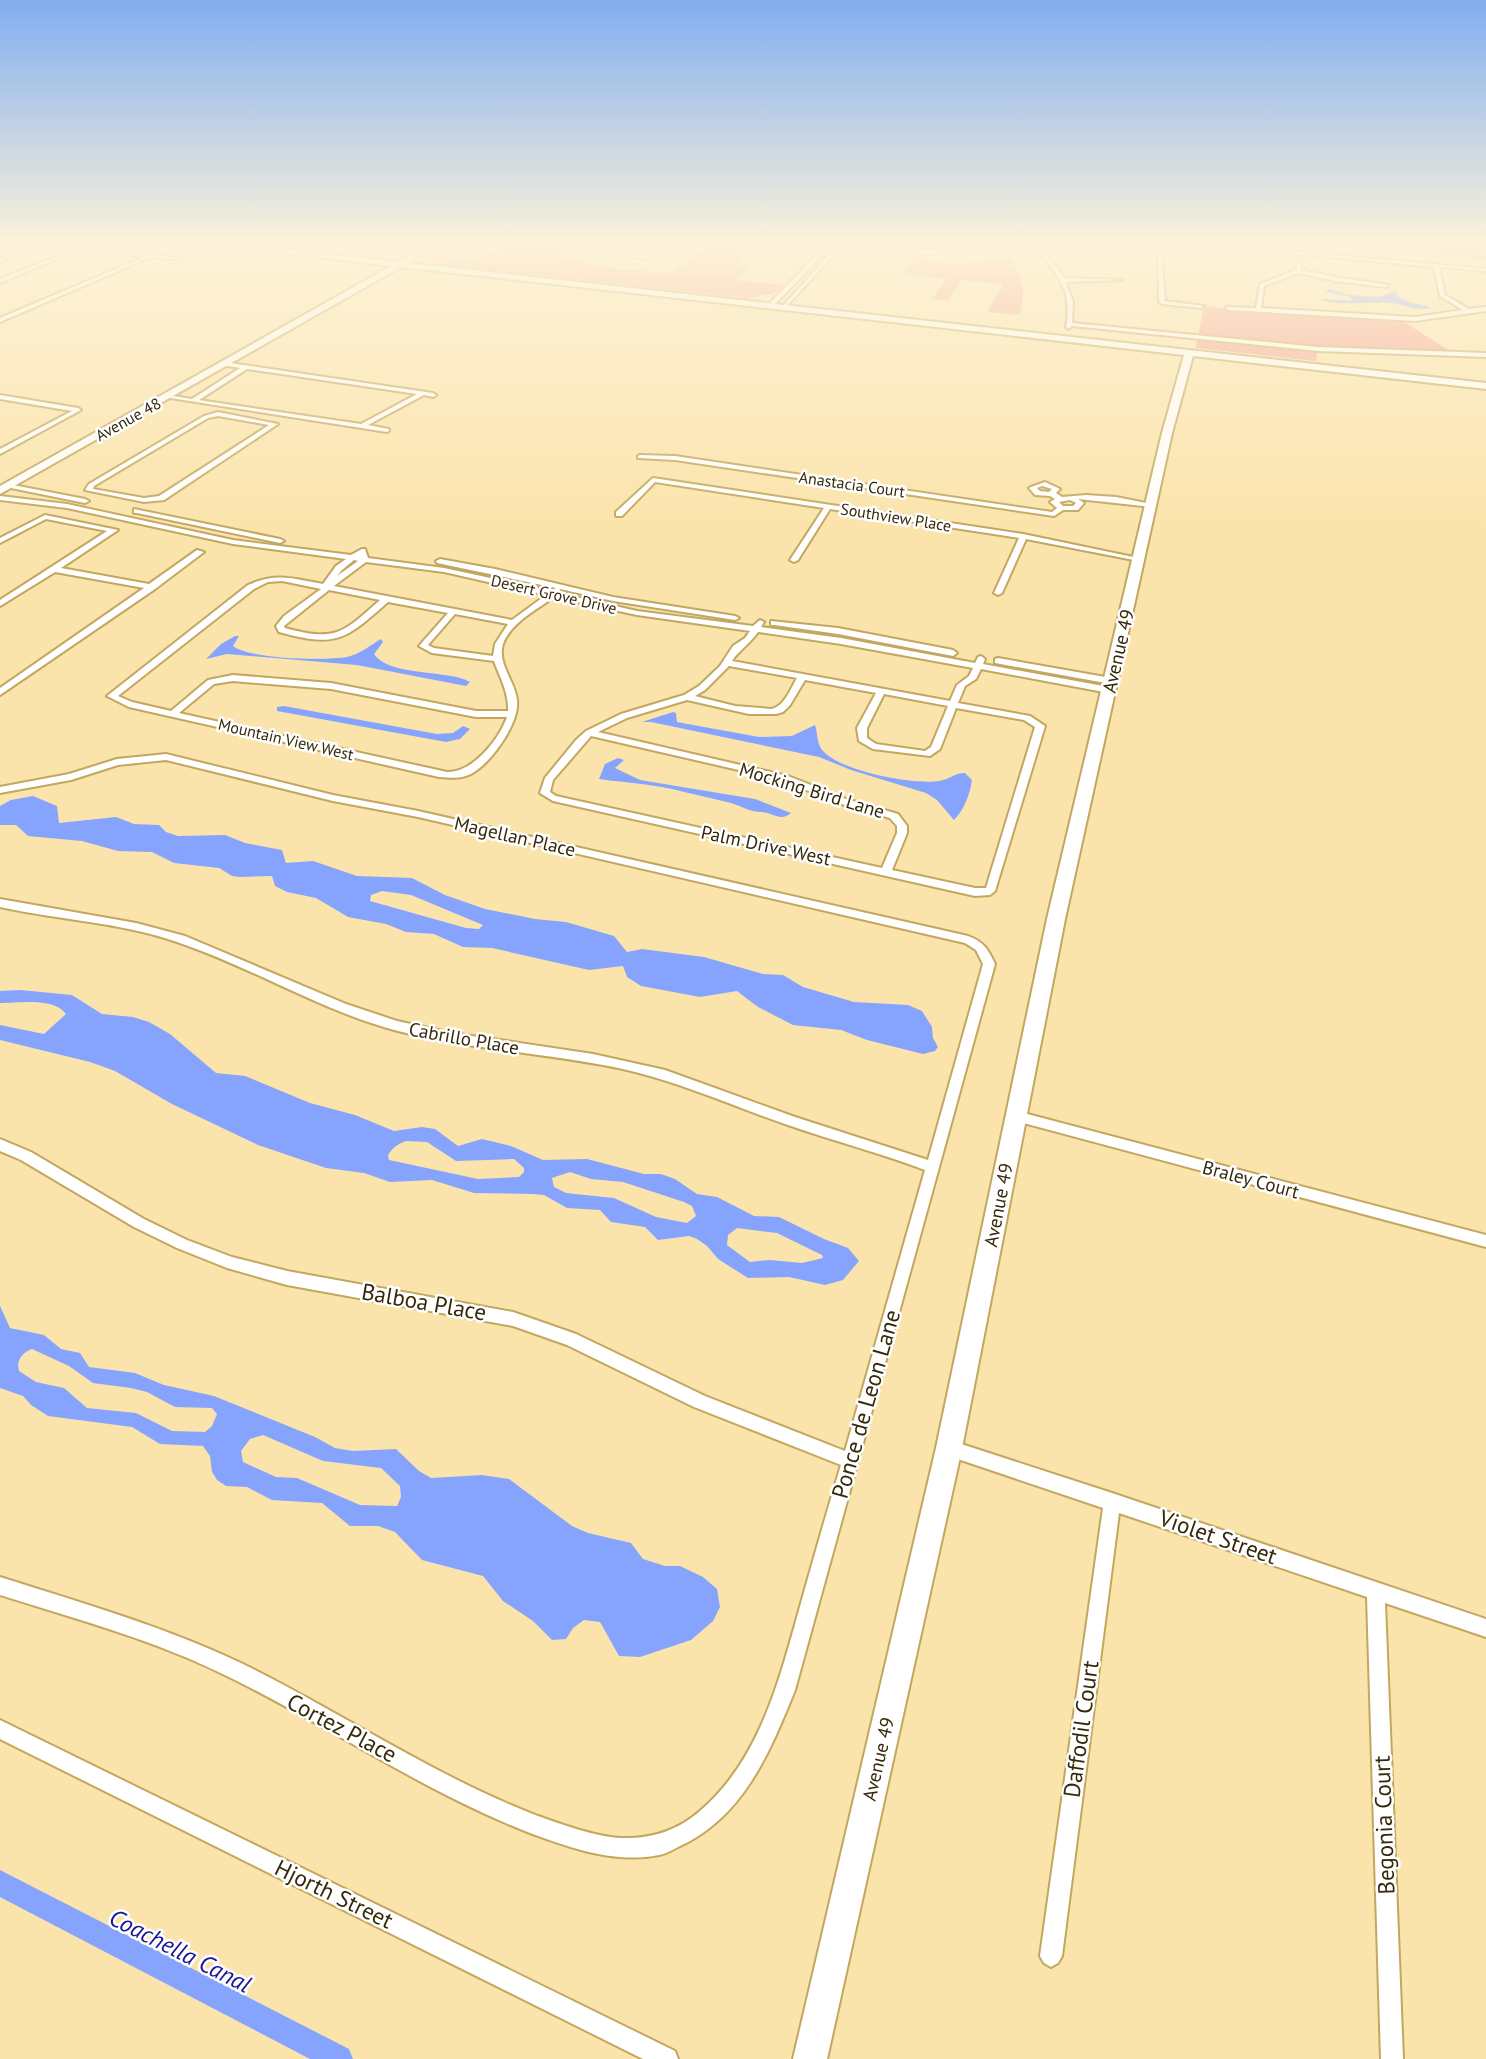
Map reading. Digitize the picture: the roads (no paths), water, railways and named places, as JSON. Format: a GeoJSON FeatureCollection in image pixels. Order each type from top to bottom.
{"type":"FeatureCollection","features":[{"type":"Feature","properties":{"kind":"main road","name":"Avenue 48"},"geometry":{"type":"LineString","coordinates":[[4,488],[268,339]]}},
{"type":"Feature","properties":{"kind":"main road"},"geometry":{"type":"LineString","coordinates":[[1072,339],[1486,386]]}},
{"type":"Feature","properties":{"kind":"main road","name":"Avenue 49"},"geometry":{"type":"LineString","coordinates":[[810,2059],[949,1448],[1056,919],[1167,433],[1189,352]]}},
{"type":"Feature","properties":{"kind":"street"},"geometry":{"type":"LineString","coordinates":[[1211,339],[1318,349],[1486,355]]}},
{"type":"Feature","properties":{"kind":"street"},"geometry":{"type":"LineString","coordinates":[[224,364],[433,395]]}},
{"type":"Feature","properties":{"kind":"street"},"geometry":{"type":"LineString","coordinates":[[193,401],[249,368]]}},
{"type":"Feature","properties":{"kind":"street"},"geometry":{"type":"LineString","coordinates":[[362,426],[422,394]]}},
{"type":"Feature","properties":{"kind":"street"},"geometry":{"type":"LineString","coordinates":[[0,397],[78,408],[75,413],[0,452]]}},
{"type":"Feature","properties":{"kind":"street"},"geometry":{"type":"LineString","coordinates":[[167,397],[387,430]]}},
{"type":"Feature","properties":{"kind":"street"},"geometry":{"type":"LineString","coordinates":[[0,403],[10,399]]}},
{"type":"Feature","properties":{"kind":"street"},"geometry":{"type":"LineString","coordinates":[[218,414],[275,424],[161,498],[144,500],[117,494],[92,491],[89,488],[206,417],[218,414]]}},
{"type":"Feature","properties":{"kind":"street","name":"Anastacia Court"},"geometry":{"type":"LineString","coordinates":[[640,457],[675,458],[1054,514],[1061,508],[1075,508],[1077,501]]}},
{"type":"Feature","properties":{"kind":"street","name":"Southview Place"},"geometry":{"type":"LineString","coordinates":[[623,517],[653,480],[1023,536],[1139,559]]}},
{"type":"Feature","properties":{"kind":"street","name":"Desert Grove Drive"},"geometry":{"type":"LineString","coordinates":[[4,488],[77,500],[233,542],[351,558],[364,555],[454,563],[643,605],[1110,685]]}},
{"type":"Feature","properties":{"kind":"street"},"geometry":{"type":"LineString","coordinates":[[83,524],[117,494]]}},
{"type":"Feature","properties":{"kind":"street"},"geometry":{"type":"LineString","coordinates":[[101,508],[111,507],[130,496]]}},
{"type":"Feature","properties":{"kind":"street"},"geometry":{"type":"LineString","coordinates":[[1061,508],[1054,502],[1055,496],[1151,509]]}},
{"type":"Feature","properties":{"kind":"street","name":"Desert Grove Drive"},"geometry":{"type":"LineString","coordinates":[[0,498],[90,510],[101,508]]}},
{"type":"Feature","properties":{"kind":"street"},"geometry":{"type":"LineString","coordinates":[[67,506],[77,500]]}},
{"type":"Feature","properties":{"kind":"street"},"geometry":{"type":"LineString","coordinates":[[794,559],[828,506]]}},
{"type":"Feature","properties":{"kind":"street","name":"Desert Grove Drive"},"geometry":{"type":"LineString","coordinates":[[111,507],[453,572],[648,615],[743,623]]}},
{"type":"Feature","properties":{"kind":"street"},"geometry":{"type":"LineString","coordinates":[[71,522],[90,510]]}},
{"type":"Feature","properties":{"kind":"street"},"geometry":{"type":"LineString","coordinates":[[608,511],[623,517]]}},
{"type":"Feature","properties":{"kind":"street"},"geometry":{"type":"LineString","coordinates":[[0,541],[45,517],[114,530],[0,604]]}},
{"type":"Feature","properties":{"kind":"street"},"geometry":{"type":"LineString","coordinates":[[998,593],[1023,536]]}},
{"type":"Feature","properties":{"kind":"street"},"geometry":{"type":"LineString","coordinates":[[0,692],[200,552]]}},
{"type":"Feature","properties":{"kind":"street"},"geometry":{"type":"LineString","coordinates":[[364,555],[282,622],[282,630],[336,639],[345,635],[386,599]]}},
{"type":"Feature","properties":{"kind":"street"},"geometry":{"type":"LineString","coordinates":[[325,588],[339,568],[351,558]]}},
{"type":"Feature","properties":{"kind":"street"},"geometry":{"type":"LineString","coordinates":[[54,569],[152,587]]}},
{"type":"Feature","properties":{"kind":"street"},"geometry":{"type":"LineString","coordinates":[[258,583],[274,579],[514,623]]}},
{"type":"Feature","properties":{"kind":"street","name":"Mountain View West"},"geometry":{"type":"LineString","coordinates":[[258,583],[112,696],[121,702],[439,774],[466,774],[476,767],[506,730],[513,713]]}},
{"type":"Feature","properties":{"kind":"street"},"geometry":{"type":"LineString","coordinates":[[527,612],[528,601],[547,583]]}},
{"type":"Feature","properties":{"kind":"street"},"geometry":{"type":"LineString","coordinates":[[173,714],[211,682],[233,678],[331,686],[476,713],[513,713],[512,689],[496,659],[498,645],[514,623],[560,587]]}},
{"type":"Feature","properties":{"kind":"street"},"geometry":{"type":"LineString","coordinates":[[454,611],[423,646],[432,650],[496,659]]}},
{"type":"Feature","properties":{"kind":"street"},"geometry":{"type":"LineString","coordinates":[[736,648],[733,639],[743,623]]}},
{"type":"Feature","properties":{"kind":"street"},"geometry":{"type":"LineString","coordinates":[[589,733],[624,716],[687,697],[712,681],[736,648],[748,640],[757,625]]}},
{"type":"Feature","properties":{"kind":"street"},"geometry":{"type":"LineString","coordinates":[[961,685],[956,675],[962,659]]}},
{"type":"Feature","properties":{"kind":"street"},"geometry":{"type":"LineString","coordinates":[[881,691],[860,736],[873,746],[911,754],[927,754],[935,749],[961,685],[973,677],[980,662]]}},
{"type":"Feature","properties":{"kind":"street"},"geometry":{"type":"LineString","coordinates":[[727,663],[954,704]]}},
{"type":"Feature","properties":{"kind":"street"},"geometry":{"type":"LineString","coordinates":[[687,697],[761,712],[774,712],[784,706],[802,677]]}},
{"type":"Feature","properties":{"kind":"street","name":"Palm Drive West"},"geometry":{"type":"LineString","coordinates":[[589,733],[548,780],[545,793],[553,798],[975,892],[990,891],[1040,726],[1027,718],[954,704]]}},
{"type":"Feature","properties":{"kind":"street","name":"Mocking Bird Lane"},"geometry":{"type":"LineString","coordinates":[[589,733],[768,774],[842,801],[894,816],[902,826],[902,832],[886,871]]}},
{"type":"Feature","properties":{"kind":"street","name":"Magellan Place"},"geometry":{"type":"LineString","coordinates":[[0,790],[48,781],[117,762],[166,757],[332,798],[431,817],[968,940],[981,947]]}},
{"type":"Feature","properties":{"kind":"street","name":"Cabrillo Place"},"geometry":{"type":"LineString","coordinates":[[0,902],[30,910],[132,925],[178,938],[264,971],[322,1001],[395,1026],[438,1036],[585,1057],[660,1073],[932,1167]]}},
{"type":"Feature","properties":{"kind":"street","name":"Ponce de Leon Lane"},"geometry":{"type":"LineString","coordinates":[[684,1833],[724,1805],[740,1783],[774,1721],[786,1690],[989,964],[981,947]]}},
{"type":"Feature","properties":{"kind":"street","name":"Braley Court"},"geometry":{"type":"LineString","coordinates":[[1016,1116],[1486,1241]]}},
{"type":"Feature","properties":{"kind":"street","name":"Balboa Place"},"geometry":{"type":"LineString","coordinates":[[0,1145],[26,1156],[139,1223],[182,1244],[232,1263],[287,1278],[513,1318],[571,1339],[701,1402],[850,1461]]}},
{"type":"Feature","properties":{"kind":"street","name":"Violet Street"},"geometry":{"type":"LineString","coordinates":[[949,1448],[1486,1629]]}},
{"type":"Feature","properties":{"kind":"street","name":"Daffodil Court"},"geometry":{"type":"LineString","coordinates":[[1051,1956],[1112,1502]]}},
{"type":"Feature","properties":{"kind":"street","name":"Cortez Place"},"geometry":{"type":"LineString","coordinates":[[0,1586],[162,1638],[237,1671],[352,1736],[522,1821],[590,1843],[630,1850],[660,1845],[684,1833]]}},
{"type":"Feature","properties":{"kind":"street","name":"Begonia Court"},"geometry":{"type":"LineString","coordinates":[[1376,1591],[1392,2059]]}},
{"type":"Feature","properties":{"kind":"street","name":"Hjorth Street"},"geometry":{"type":"LineString","coordinates":[[0,1729],[667,2059]]}},
{"type":"Feature","properties":{"kind":"water"},"geometry":{"type":"Polygon","coordinates":[[[239,636],[233,646],[254,654],[305,659],[347,657],[361,652],[381,639],[383,642],[374,654],[392,666],[448,675],[470,682],[466,686],[357,665],[227,654],[206,659],[221,644],[239,636]]]}},
{"type":"Feature","properties":{"kind":"water"},"geometry":{"type":"Polygon","coordinates":[[[284,706],[437,734],[453,733],[463,726],[470,729],[460,739],[446,742],[277,711],[277,707],[284,706]]]}},
{"type":"Feature","properties":{"kind":"water"},"geometry":{"type":"Polygon","coordinates":[[[676,713],[677,722],[759,737],[792,736],[815,725],[823,751],[845,765],[895,779],[927,782],[965,773],[972,780],[970,791],[964,807],[954,820],[937,800],[926,793],[851,770],[819,757],[642,722],[676,713]]]}},
{"type":"Feature","properties":{"kind":"water"},"geometry":{"type":"Polygon","coordinates":[[[618,758],[624,760],[615,768],[640,780],[755,799],[791,813],[780,817],[673,789],[599,779],[605,764],[618,758]]]}},
{"type":"Feature","properties":{"kind":"water"},"geometry":{"type":"Polygon","coordinates":[[[33,796],[57,806],[59,823],[116,817],[134,824],[159,825],[166,832],[178,836],[225,835],[245,843],[282,850],[286,863],[313,861],[357,876],[412,878],[445,895],[485,909],[566,922],[614,936],[627,952],[642,949],[704,957],[763,974],[783,975],[803,987],[854,1002],[908,1005],[922,1011],[932,1027],[933,1038],[938,1047],[935,1051],[923,1054],[867,1040],[841,1030],[793,1025],[758,1007],[737,991],[700,997],[641,986],[627,977],[623,966],[589,970],[492,948],[463,947],[434,934],[406,932],[386,924],[348,917],[316,898],[287,892],[275,886],[272,876],[232,876],[219,868],[174,863],[152,852],[118,851],[82,841],[28,836],[16,825],[0,825],[0,806],[11,800],[33,796]],[[382,891],[371,895],[370,901],[466,928],[479,929],[483,925],[411,895],[382,891]]]}},
{"type":"Feature","properties":{"kind":"water"},"geometry":{"type":"Polygon","coordinates":[[[20,990],[72,995],[102,1014],[133,1017],[149,1022],[170,1034],[216,1073],[245,1076],[310,1103],[355,1115],[394,1131],[422,1127],[435,1129],[458,1146],[482,1139],[511,1146],[543,1160],[587,1159],[644,1174],[661,1174],[675,1179],[697,1194],[717,1197],[754,1216],[779,1217],[848,1248],[859,1261],[843,1280],[825,1285],[789,1277],[748,1278],[718,1259],[697,1239],[689,1236],[658,1240],[645,1227],[611,1222],[600,1210],[567,1208],[544,1195],[474,1193],[432,1180],[390,1182],[364,1173],[326,1168],[258,1145],[172,1104],[115,1071],[90,1062],[0,1040],[0,1025],[44,1034],[66,1014],[45,1003],[0,1003],[0,991],[20,990]],[[406,1141],[392,1150],[388,1155],[389,1160],[478,1179],[519,1177],[524,1172],[524,1168],[514,1159],[456,1161],[427,1142],[406,1141]],[[570,1172],[552,1178],[554,1187],[566,1193],[614,1198],[656,1217],[687,1223],[696,1216],[692,1206],[684,1202],[623,1182],[591,1179],[570,1172]],[[737,1228],[728,1235],[727,1245],[750,1262],[770,1260],[802,1263],[823,1258],[822,1255],[777,1233],[737,1228]]]}},
{"type":"Feature","properties":{"kind":"water"},"geometry":{"type":"Polygon","coordinates":[[[0,1306],[10,1328],[44,1335],[61,1349],[80,1353],[89,1367],[135,1373],[164,1385],[214,1396],[315,1437],[335,1448],[353,1451],[396,1449],[419,1471],[431,1478],[482,1475],[509,1479],[572,1526],[588,1533],[631,1543],[643,1559],[665,1566],[680,1566],[703,1577],[717,1589],[720,1607],[713,1621],[691,1640],[640,1657],[619,1656],[600,1622],[584,1620],[573,1628],[566,1639],[552,1640],[533,1621],[503,1601],[483,1576],[422,1560],[395,1532],[378,1526],[350,1526],[322,1503],[272,1500],[247,1487],[226,1486],[217,1480],[212,1472],[210,1456],[203,1446],[160,1444],[132,1427],[48,1416],[23,1396],[0,1388],[0,1306]],[[32,1349],[21,1357],[18,1363],[19,1371],[36,1382],[64,1388],[87,1408],[136,1413],[172,1431],[205,1432],[212,1426],[217,1414],[212,1408],[175,1407],[147,1392],[93,1383],[69,1366],[32,1349]],[[263,1435],[250,1439],[241,1451],[243,1462],[276,1477],[297,1478],[360,1505],[397,1506],[401,1497],[400,1486],[381,1468],[323,1461],[263,1435]]]}},
{"type":"Feature","properties":{"kind":"waterway","name":"Coachella Canal"},"geometry":{"type":"LineString","coordinates":[[0,1883],[339,2059]]}}]}
